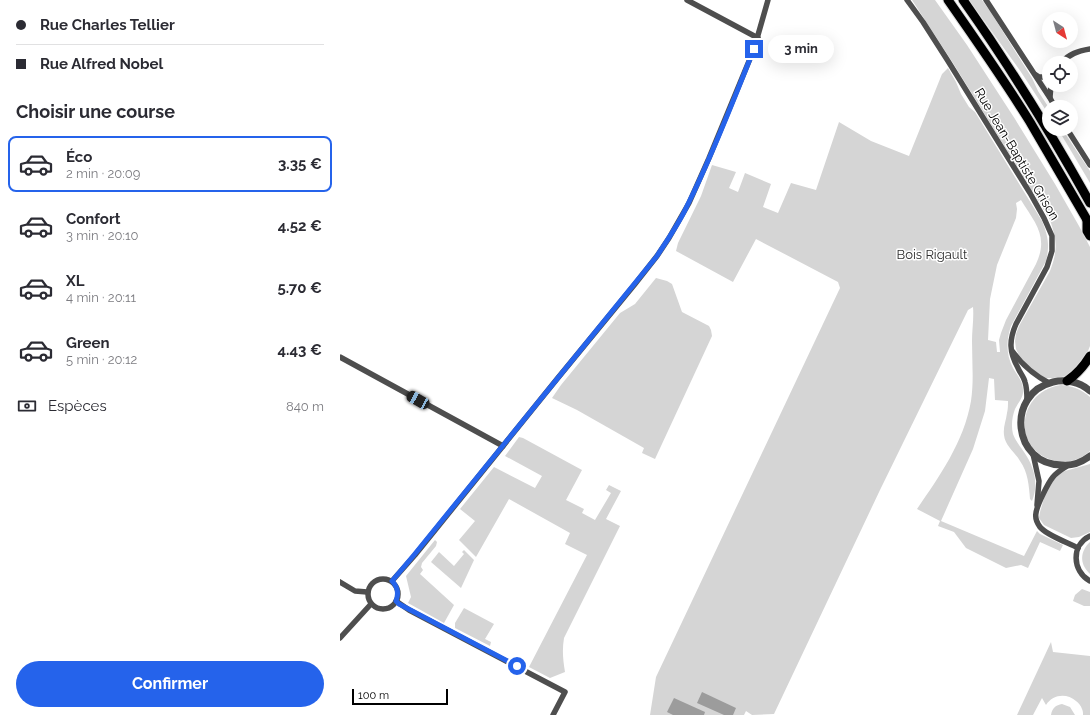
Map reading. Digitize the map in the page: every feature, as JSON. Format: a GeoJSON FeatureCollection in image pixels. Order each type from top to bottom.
{"type":"FeatureCollection","features":[{"type":"Feature","properties":{"kind":"highway"},"geometry":{"type":"LineString","coordinates":[[948,0],[1007,86],[1030,123],[1088,222],[1087,230],[1090,236]]}},
{"type":"Feature","properties":{"kind":"highway"},"geometry":{"type":"LineString","coordinates":[[963,0],[1040,116],[1090,202]]}},
{"type":"Feature","properties":{"kind":"highway"},"geometry":{"type":"LineString","coordinates":[[1067,381],[1076,375],[1090,356]]}},
{"type":"Feature","properties":{"kind":"street"},"geometry":{"type":"LineString","coordinates":[[687,0],[758,38]]}},
{"type":"Feature","properties":{"kind":"street"},"geometry":{"type":"LineString","coordinates":[[392,581],[635,284],[670,238],[689,203],[707,163],[758,38],[768,0]]}},
{"type":"Feature","properties":{"kind":"street","name":"Rue Jean-Baptiste Grison"},"geometry":{"type":"LineString","coordinates":[[907,0],[1030,193],[1052,236],[1053,243],[1051,259],[1012,333],[1010,343],[1014,360],[1025,380],[1027,400]]}},
{"type":"Feature","properties":{"kind":"street"},"geometry":{"type":"LineString","coordinates":[[986,0],[1050,98]]}},
{"type":"Feature","properties":{"kind":"street"},"geometry":{"type":"LineString","coordinates":[[1070,56],[1077,52],[1090,49]]}},
{"type":"Feature","properties":{"kind":"street"},"geometry":{"type":"LineString","coordinates":[[1035,74],[1042,77]]}},
{"type":"Feature","properties":{"kind":"street"},"geometry":{"type":"LineString","coordinates":[[1050,92],[1050,98]]}},
{"type":"Feature","properties":{"kind":"street"},"geometry":{"type":"LineString","coordinates":[[1071,136],[1090,165]]}},
{"type":"Feature","properties":{"kind":"street"},"geometry":{"type":"LineString","coordinates":[[1012,350],[1032,374],[1049,383]]}},
{"type":"Feature","properties":{"kind":"street"},"geometry":{"type":"LineString","coordinates":[[340,357],[503,446]]}},
{"type":"Feature","properties":{"kind":"street"},"geometry":{"type":"LineString","coordinates":[[1068,466],[1051,464],[1041,460],[1033,454],[1025,443],[1021,431],[1021,418],[1024,406],[1027,400],[1036,391],[1049,383],[1067,381],[1078,384],[1090,391]]}},
{"type":"Feature","properties":{"kind":"street"},"geometry":{"type":"LineString","coordinates":[[1033,454],[1038,481],[1036,518],[1040,528],[1078,548]]}},
{"type":"Feature","properties":{"kind":"street"},"geometry":{"type":"LineString","coordinates":[[1037,507],[1050,480],[1058,472],[1090,456]]}},
{"type":"Feature","properties":{"kind":"street"},"geometry":{"type":"LineString","coordinates":[[1081,461],[1090,461]]}},
{"type":"Feature","properties":{"kind":"street"},"geometry":{"type":"LineString","coordinates":[[1090,536],[1080,543],[1076,559],[1077,568],[1082,575],[1090,581]]}},
{"type":"Feature","properties":{"kind":"street"},"geometry":{"type":"LineString","coordinates":[[383,578],[392,581],[397,588],[398,593],[396,601],[392,606],[387,608],[376,608],[371,604],[367,592],[371,584],[374,581],[383,578]]}},
{"type":"Feature","properties":{"kind":"street"},"geometry":{"type":"LineString","coordinates":[[340,582],[355,591],[367,592]]}},
{"type":"Feature","properties":{"kind":"street"},"geometry":{"type":"LineString","coordinates":[[396,601],[409,610],[565,692],[553,715]]}},
{"type":"Feature","properties":{"kind":"street"},"geometry":{"type":"LineString","coordinates":[[340,638],[371,604]]}},
{"type":"Feature","properties":{"kind":"green space"},"geometry":{"type":"Polygon","coordinates":[[[912,0],[935,0],[967,45],[1015,119],[1055,184],[1090,247],[1090,346],[1083,363],[1069,376],[1046,378],[1032,371],[1019,355],[1016,349],[1015,341],[1019,326],[1053,264],[1056,246],[1050,220],[953,63],[912,0]]]}},
{"type":"Feature","properties":{"kind":"green space"},"geometry":{"type":"Polygon","coordinates":[[[969,0],[982,0],[990,11],[1032,78],[1044,100],[1042,100],[1042,104],[1021,72],[969,0]]]}},
{"type":"Feature","properties":{"kind":"green space","name":"Bois Rigault"},"geometry":{"type":"Polygon","coordinates":[[[948,68],[961,94],[969,107],[975,112],[1042,221],[1047,236],[1048,245],[1046,261],[1011,326],[1008,337],[1009,358],[1023,387],[1022,398],[1013,415],[1012,431],[1028,457],[1033,469],[1035,488],[1032,501],[1030,499],[1029,484],[1023,465],[1008,446],[1004,435],[1008,401],[995,400],[994,379],[989,378],[985,411],[973,449],[941,521],[1024,556],[1037,531],[1040,534],[1063,545],[1060,551],[1040,542],[1028,568],[1021,565],[1006,568],[966,548],[954,532],[938,526],[940,521],[917,509],[950,458],[963,431],[968,416],[971,401],[973,371],[973,307],[968,310],[880,490],[774,714],[752,715],[746,711],[744,715],[650,715],[656,677],[840,288],[838,282],[756,239],[733,282],[676,251],[678,243],[701,196],[712,165],[736,172],[729,188],[738,192],[745,173],[771,184],[763,207],[778,213],[791,183],[816,190],[839,122],[871,141],[909,156],[942,74],[948,68]],[[1021,200],[1016,203],[1016,218],[997,265],[990,299],[988,340],[996,342],[997,352],[1000,352],[999,340],[1006,320],[1040,254],[1041,238],[1039,230],[1021,200]]]}},
{"type":"Feature","properties":{"kind":"green space"},"geometry":{"type":"Polygon","coordinates":[[[1062,136],[1067,136],[1090,171],[1090,183],[1062,136]]]}},
{"type":"Feature","properties":{"kind":"green space"},"geometry":{"type":"Polygon","coordinates":[[[656,278],[672,284],[682,312],[709,326],[712,336],[655,459],[642,453],[644,448],[577,410],[552,398],[620,313],[635,304],[656,278]]]}},
{"type":"Feature","properties":{"kind":"green space"},"geometry":{"type":"Polygon","coordinates":[[[1061,385],[1077,388],[1090,397],[1090,451],[1078,459],[1065,462],[1056,461],[1042,455],[1032,446],[1026,435],[1025,422],[1028,410],[1035,399],[1046,390],[1061,385]]]}},
{"type":"Feature","properties":{"kind":"green space"},"geometry":{"type":"Polygon","coordinates":[[[519,437],[582,470],[566,500],[584,509],[582,513],[595,520],[611,493],[606,490],[609,485],[621,491],[606,519],[620,526],[564,638],[563,655],[565,672],[550,678],[529,667],[587,555],[565,544],[570,533],[509,499],[476,557],[459,540],[475,521],[460,509],[494,467],[535,488],[542,476],[505,456],[519,437]]]}},
{"type":"Feature","properties":{"kind":"green space"},"geometry":{"type":"Polygon","coordinates":[[[1090,464],[1090,532],[1079,537],[1071,538],[1044,525],[1039,518],[1049,486],[1059,474],[1090,464]]]}},
{"type":"Feature","properties":{"kind":"green space"},"geometry":{"type":"Polygon","coordinates":[[[435,540],[437,542],[436,546],[422,563],[421,567],[423,570],[420,574],[454,605],[444,623],[408,603],[411,597],[406,576],[435,540]]]}},
{"type":"Feature","properties":{"kind":"green space"},"geometry":{"type":"Polygon","coordinates":[[[1090,542],[1090,574],[1084,566],[1082,558],[1084,549],[1090,542]]]}},
{"type":"Feature","properties":{"kind":"green space"},"geometry":{"type":"Polygon","coordinates":[[[464,550],[474,560],[461,588],[431,562],[439,552],[454,566],[464,554],[462,552],[464,550]]]}},
{"type":"Feature","properties":{"kind":"green space"},"geometry":{"type":"Polygon","coordinates":[[[1082,589],[1090,592],[1090,606],[1084,606],[1073,601],[1075,595],[1082,589]]]}},
{"type":"Feature","properties":{"kind":"green space"},"geometry":{"type":"Polygon","coordinates":[[[464,608],[494,624],[485,639],[491,642],[490,646],[455,628],[455,623],[464,608]]]}},
{"type":"Feature","properties":{"kind":"green space"},"geometry":{"type":"Polygon","coordinates":[[[1051,642],[1053,652],[1090,656],[1090,715],[1083,715],[1080,706],[1072,698],[1060,696],[1052,699],[1046,705],[1042,698],[1033,715],[1017,715],[1051,642]]]}},
{"type":"Feature","properties":{"kind":"green space"},"geometry":{"type":"Polygon","coordinates":[[[1062,704],[1070,707],[1075,715],[1051,715],[1052,710],[1055,707],[1062,704]]]}},
{"type":"Feature","properties":{"kind":"shaded area"},"geometry":{"type":"Polygon","coordinates":[[[702,692],[736,708],[733,715],[724,715],[697,703],[702,692]]]}},
{"type":"Feature","properties":{"kind":"shaded area"},"geometry":{"type":"Polygon","coordinates":[[[674,698],[705,712],[704,715],[673,715],[667,712],[674,698]]]}},
{"type":"Feature","properties":{"kind":"route"},"geometry":{"type":"LineString","coordinates":[[517,666],[399,604],[396,601],[398,593],[397,588],[392,581],[657,256],[676,227],[689,203],[754,49]]}}]}
